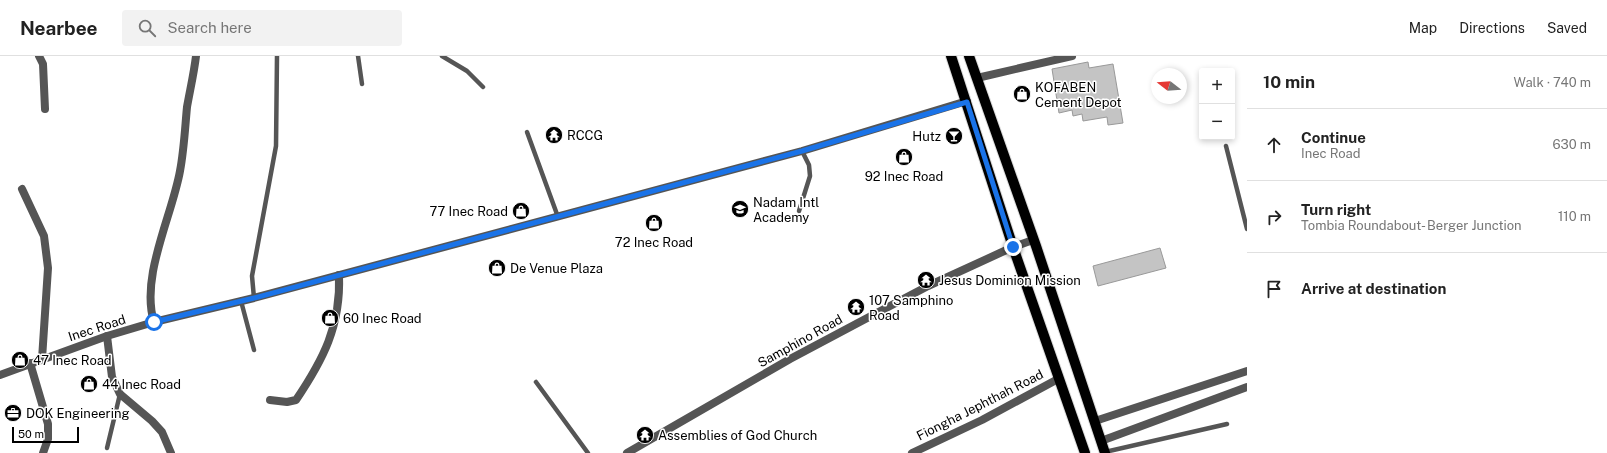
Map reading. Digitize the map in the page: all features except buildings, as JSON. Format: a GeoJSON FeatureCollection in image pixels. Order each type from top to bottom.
{"type":"FeatureCollection","features":[{"type":"Feature","properties":{"kind":"main road"},"geometry":{"type":"LineString","coordinates":[[951,56],[1013,247],[1085,453]]}},
{"type":"Feature","properties":{"kind":"main road"},"geometry":{"type":"LineString","coordinates":[[969,56],[1105,452]]}},
{"type":"Feature","properties":{"kind":"street"},"geometry":{"type":"LineString","coordinates":[[39,56],[44,64],[45,109]]}},
{"type":"Feature","properties":{"kind":"street"},"geometry":{"type":"LineString","coordinates":[[154,322],[151,314],[150,298],[154,270],[180,171],[187,106],[196,56]]}},
{"type":"Feature","properties":{"kind":"street"},"geometry":{"type":"LineString","coordinates":[[977,78],[1072,56]]}},
{"type":"Feature","properties":{"kind":"street","name":"Inec Road"},"geometry":{"type":"LineString","coordinates":[[0,375],[107,336],[154,322],[254,298],[802,151],[967,102]]}},
{"type":"Feature","properties":{"kind":"street"},"geometry":{"type":"LineString","coordinates":[[22,189],[44,236],[48,268],[42,359]]}},
{"type":"Feature","properties":{"kind":"street","name":"Samphino Road"},"geometry":{"type":"LineString","coordinates":[[627,453],[790,359],[864,319],[928,286],[1013,247],[1033,240]]}},
{"type":"Feature","properties":{"kind":"street"},"geometry":{"type":"LineString","coordinates":[[270,400],[287,402],[296,400],[308,382],[328,345],[336,318],[339,291],[338,275]]}},
{"type":"Feature","properties":{"kind":"street"},"geometry":{"type":"LineString","coordinates":[[107,336],[112,377],[120,394],[152,421],[162,432],[171,453]]}},
{"type":"Feature","properties":{"kind":"street"},"geometry":{"type":"LineString","coordinates":[[30,363],[48,424],[48,439],[43,453]]}},
{"type":"Feature","properties":{"kind":"street"},"geometry":{"type":"LineString","coordinates":[[1095,422],[1247,371]]}},
{"type":"Feature","properties":{"kind":"street","name":"Fiongha Jephthah Road"},"geometry":{"type":"LineString","coordinates":[[912,453],[982,420],[1058,379]]}},
{"type":"Feature","properties":{"kind":"street"},"geometry":{"type":"LineString","coordinates":[[1101,441],[1247,387]]}},
{"type":"Feature","properties":{"kind":"lane"},"geometry":{"type":"LineString","coordinates":[[254,298],[252,276],[276,146],[277,56]]}},
{"type":"Feature","properties":{"kind":"lane"},"geometry":{"type":"LineString","coordinates":[[358,56],[362,84]]}},
{"type":"Feature","properties":{"kind":"lane"},"geometry":{"type":"LineString","coordinates":[[442,56],[467,71],[483,88]]}},
{"type":"Feature","properties":{"kind":"lane"},"geometry":{"type":"LineString","coordinates":[[527,132],[558,217]]}},
{"type":"Feature","properties":{"kind":"lane"},"geometry":{"type":"LineString","coordinates":[[1226,146],[1247,229]]}},
{"type":"Feature","properties":{"kind":"lane"},"geometry":{"type":"LineString","coordinates":[[799,211],[810,176],[809,165],[802,151]]}},
{"type":"Feature","properties":{"kind":"lane"},"geometry":{"type":"LineString","coordinates":[[241,301],[254,350]]}},
{"type":"Feature","properties":{"kind":"lane"},"geometry":{"type":"LineString","coordinates":[[536,382],[588,453]]}},
{"type":"Feature","properties":{"kind":"lane"},"geometry":{"type":"LineString","coordinates":[[107,448],[120,394]]}},
{"type":"Feature","properties":{"kind":"lane"},"geometry":{"type":"LineString","coordinates":[[1105,452],[1228,424]]}},
{"type":"Feature","properties":{"kind":"place","name":"KOFABEN Cement Depot"},"geometry":{"type":"Point","coordinates":[1022,94]}},
{"type":"Feature","properties":{"kind":"place","name":"RCCG"},"geometry":{"type":"Point","coordinates":[554,135]}},
{"type":"Feature","properties":{"kind":"place","name":"Hutz"},"geometry":{"type":"Point","coordinates":[954,136]}},
{"type":"Feature","properties":{"kind":"place","name":"92 Inec Road"},"geometry":{"type":"Point","coordinates":[904,157]}},
{"type":"Feature","properties":{"kind":"place","name":"Nadam Intl Academy"},"geometry":{"type":"Point","coordinates":[740,209]}},
{"type":"Feature","properties":{"kind":"place","name":"77 Inec Road"},"geometry":{"type":"Point","coordinates":[521,211]}},
{"type":"Feature","properties":{"kind":"place","name":"72 Inec Road"},"geometry":{"type":"Point","coordinates":[654,223]}},
{"type":"Feature","properties":{"kind":"place","name":"De Venue Plaza"},"geometry":{"type":"Point","coordinates":[497,268]}},
{"type":"Feature","properties":{"kind":"place","name":"Jesus Dominion Mission"},"geometry":{"type":"Point","coordinates":[926,280]}},
{"type":"Feature","properties":{"kind":"place","name":"107 Samphino Road"},"geometry":{"type":"Point","coordinates":[856,307]}},
{"type":"Feature","properties":{"kind":"place","name":"60 Inec Road"},"geometry":{"type":"Point","coordinates":[330,318]}},
{"type":"Feature","properties":{"kind":"place","name":"47 Inec Road"},"geometry":{"type":"Point","coordinates":[20,360]}},
{"type":"Feature","properties":{"kind":"place","name":"44 Inec Road"},"geometry":{"type":"Point","coordinates":[89,384]}},
{"type":"Feature","properties":{"kind":"place","name":"DOK Engineering"},"geometry":{"type":"Point","coordinates":[13,413]}},
{"type":"Feature","properties":{"kind":"place","name":"Assemblies of God Church"},"geometry":{"type":"Point","coordinates":[645,435]}},
{"type":"Feature","properties":{"kind":"route"},"geometry":{"type":"LineString","coordinates":[[154,322],[254,298],[802,151],[967,102],[1013,247]]}}]}
